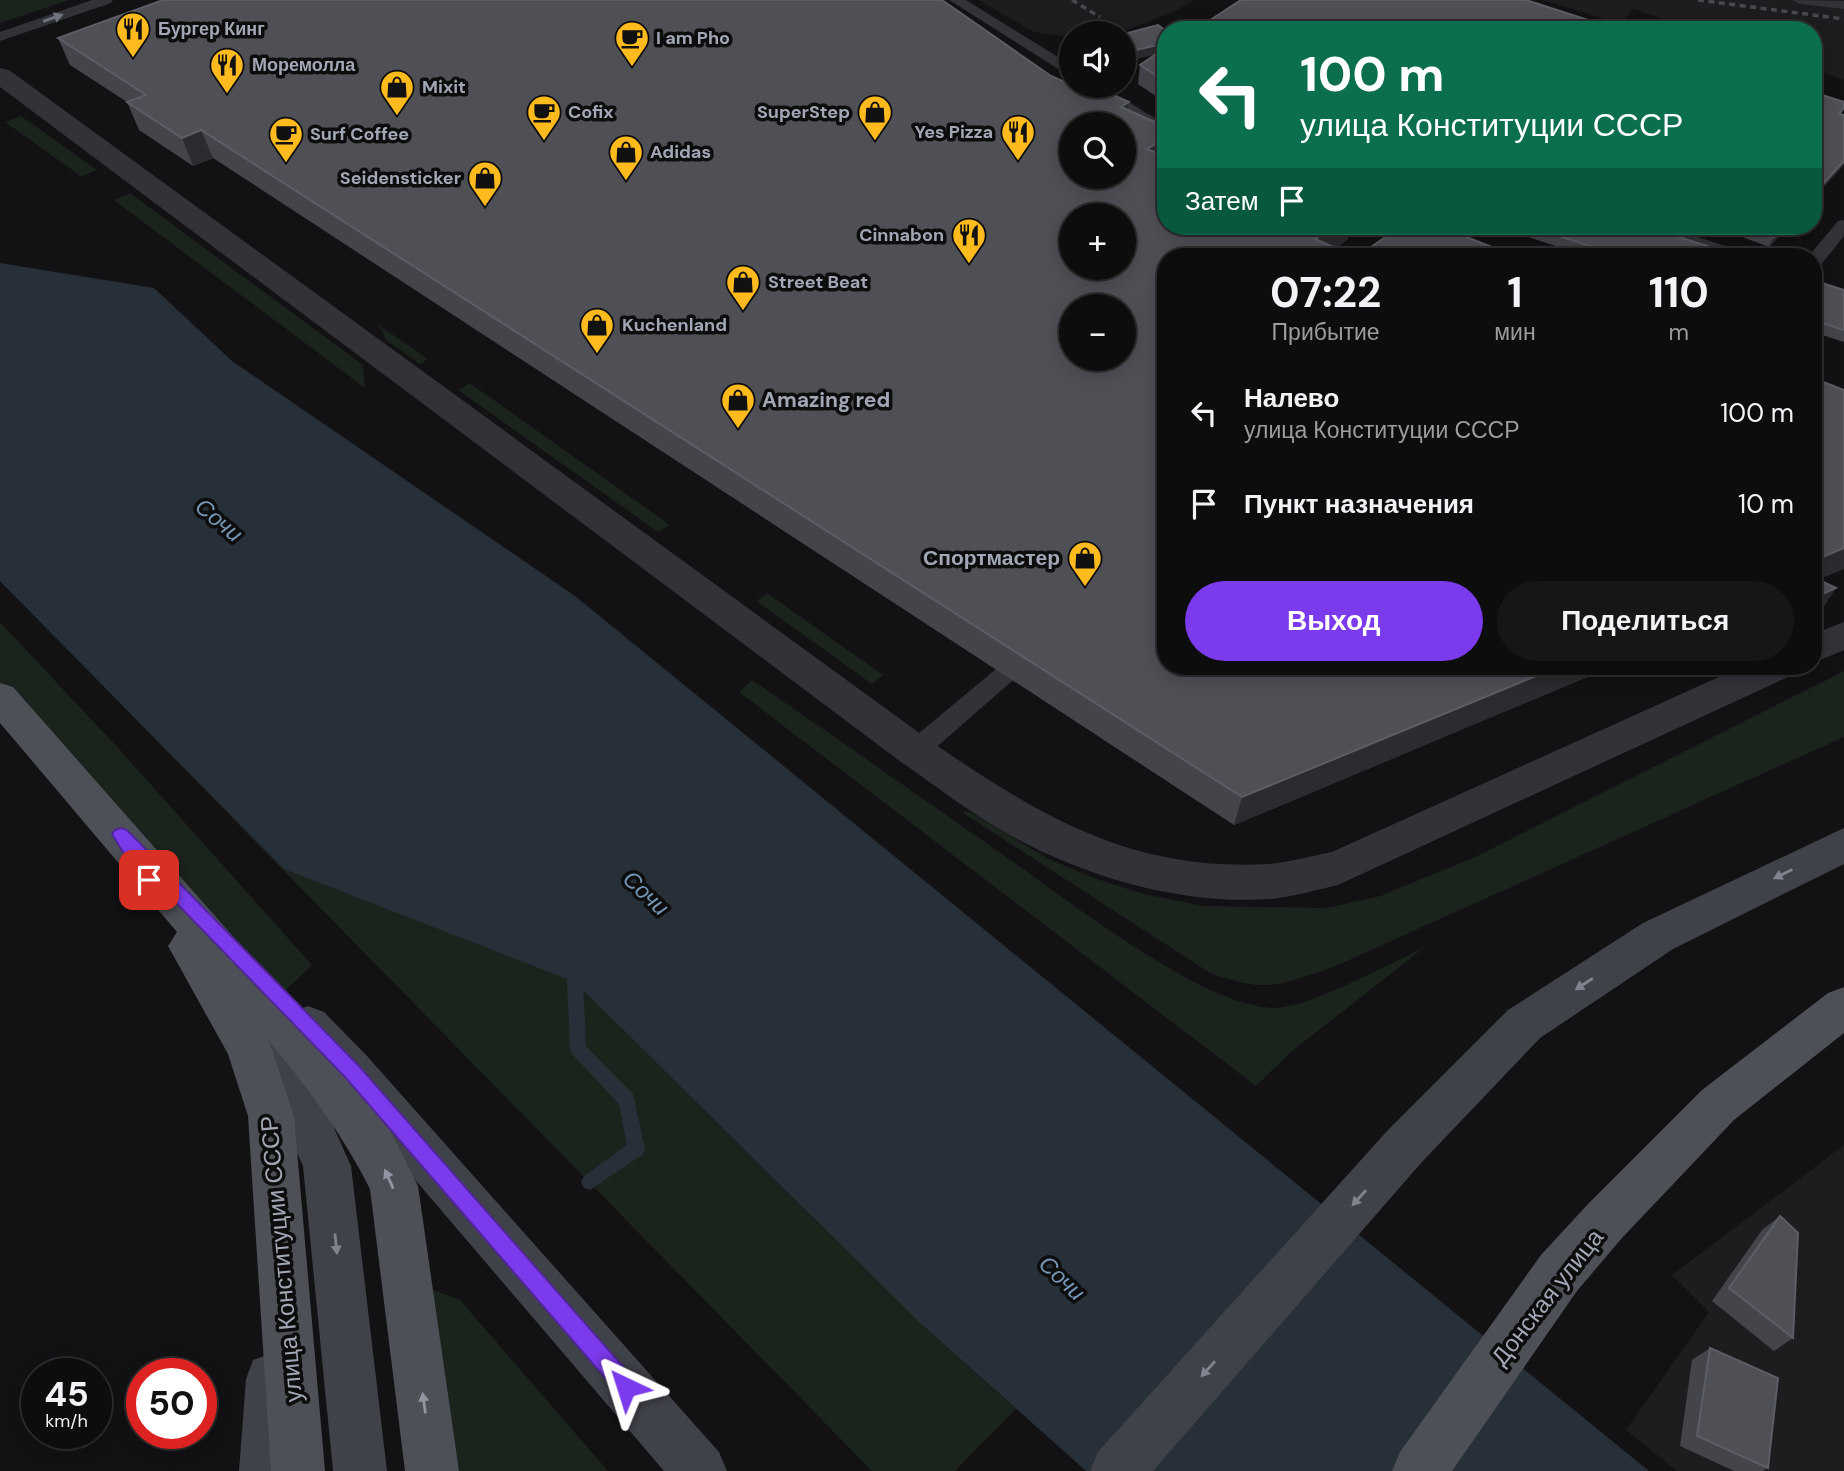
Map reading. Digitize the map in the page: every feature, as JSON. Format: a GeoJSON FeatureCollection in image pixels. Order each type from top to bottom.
{"type":"FeatureCollection","features":[{"type":"Feature","properties":{"kind":"main road","name":"улица Конституции СССР"},"geometry":{"type":"LineString","coordinates":[[0,697],[121,834],[325,1074],[370,1140],[394,1186],[432,1471]]}},
{"type":"Feature","properties":{"kind":"main road","name":"улица Конституции СССР"},"geometry":{"type":"LineString","coordinates":[[121,834],[206,970],[249,1048],[271,1116],[298,1471]]}},
{"type":"Feature","properties":{"kind":"main road"},"geometry":{"type":"LineString","coordinates":[[121,834],[351,1071],[700,1471]]}},
{"type":"Feature","properties":{"kind":"main road"},"geometry":{"type":"LineString","coordinates":[[1118,1471],[1405,1147],[1524,1024],[1658,936],[1844,845]]}},
{"type":"Feature","properties":{"kind":"main road"},"geometry":{"type":"LineString","coordinates":[[206,970],[278,1068],[313,1130],[327,1166],[360,1471]]}},
{"type":"Feature","properties":{"kind":"main road","name":"Донская улица"},"geometry":{"type":"LineString","coordinates":[[1419,1471],[1559,1273],[1718,1105],[1844,1007]]}},
{"type":"Feature","properties":{"kind":"main road"},"geometry":{"type":"LineString","coordinates":[[266,1471],[280,1230]]}},
{"type":"Feature","properties":{"kind":"street"},"geometry":{"type":"LineString","coordinates":[[0,75],[915,751],[988,801],[1055,839],[1127,864],[1203,881],[1271,881],[1338,868],[1758,675]]}},
{"type":"Feature","properties":{"kind":"street"},"geometry":{"type":"LineString","coordinates":[[1822,645],[1844,635]]}},
{"type":"Feature","properties":{"kind":"lane"},"geometry":{"type":"LineString","coordinates":[[0,37],[106,0]]}},
{"type":"Feature","properties":{"kind":"lane"},"geometry":{"type":"LineString","coordinates":[[956,0],[1059,64]]}},
{"type":"Feature","properties":{"kind":"lane"},"geometry":{"type":"LineString","coordinates":[[1800,0],[1844,5]]}},
{"type":"Feature","properties":{"kind":"lane"},"geometry":{"type":"LineString","coordinates":[[1111,98],[1157,125]]}},
{"type":"Feature","properties":{"kind":"lane"},"geometry":{"type":"LineString","coordinates":[[1822,252],[1844,225]]}},
{"type":"Feature","properties":{"kind":"lane"},"geometry":{"type":"LineString","coordinates":[[1674,235],[1714,248]]}},
{"type":"Feature","properties":{"kind":"lane"},"geometry":{"type":"LineString","coordinates":[[915,751],[1004,674]]}},
{"type":"Feature","properties":{"kind":"shaded area"},"geometry":{"type":"Polygon","coordinates":[[[0,0],[69,0],[0,23],[0,0]]]}},
{"type":"Feature","properties":{"kind":"shaded area"},"geometry":{"type":"Polygon","coordinates":[[[979,0],[1193,0],[1176,11],[1136,26],[1136,21],[1059,21],[1059,35],[1033,32],[979,0]]]}},
{"type":"Feature","properties":{"kind":"shaded area"},"geometry":{"type":"Polygon","coordinates":[[[1542,0],[1844,0],[1844,80],[1822,72],[1822,21],[1668,21],[1633,9],[1624,21],[1612,21],[1542,0]]]}},
{"type":"Feature","properties":{"kind":"shaded area"},"geometry":{"type":"Polygon","coordinates":[[[21,116],[97,170],[82,177],[5,122],[21,116]]]}},
{"type":"Feature","properties":{"kind":"shaded area"},"geometry":{"type":"Polygon","coordinates":[[[130,193],[363,365],[365,388],[114,200],[130,193]]]}},
{"type":"Feature","properties":{"kind":"shaded area"},"geometry":{"type":"Polygon","coordinates":[[[379,325],[428,359],[420,364],[386,340],[379,325]]]}},
{"type":"Feature","properties":{"kind":"shaded area"},"geometry":{"type":"Polygon","coordinates":[[[470,383],[670,525],[658,532],[458,390],[470,383]]]}},
{"type":"Feature","properties":{"kind":"shaded area"},"geometry":{"type":"Polygon","coordinates":[[[0,544],[314,880],[575,981],[920,1323],[1016,1409],[955,1471],[872,1471],[0,581],[0,544]]]}},
{"type":"Feature","properties":{"kind":"shaded area"},"geometry":{"type":"Polygon","coordinates":[[[767,593],[883,675],[872,684],[756,601],[767,593]]]}},
{"type":"Feature","properties":{"kind":"shaded area"},"geometry":{"type":"Polygon","coordinates":[[[0,622],[120,750],[312,965],[267,1008],[0,697],[0,622]]]}},
{"type":"Feature","properties":{"kind":"shaded area"},"geometry":{"type":"Polygon","coordinates":[[[1844,671],[1844,737],[1329,969],[1270,985],[1245,983],[1210,973],[963,813],[967,811],[975,815],[1049,859],[1094,878],[1144,894],[1204,906],[1327,908],[1380,896],[1473,858],[1844,671]]]}},
{"type":"Feature","properties":{"kind":"shaded area"},"geometry":{"type":"Polygon","coordinates":[[[752,680],[1098,922],[1174,971],[1210,990],[1245,1003],[1274,1008],[1288,1006],[1327,993],[1425,947],[1291,1052],[1256,1086],[739,692],[752,680]]]}},
{"type":"Feature","properties":{"kind":"shaded area"},"geometry":{"type":"Polygon","coordinates":[[[1844,1145],[1844,1471],[1677,1471],[1626,1430],[1709,1312],[1672,1275],[1844,1145]]]}},
{"type":"Feature","properties":{"kind":"shaded area"},"geometry":{"type":"Polygon","coordinates":[[[426,1287],[460,1300],[608,1471],[453,1471],[426,1287]]]}},
{"type":"Feature","properties":{"kind":"water","name":"Сочи"},"geometry":{"type":"Polygon","coordinates":[[[0,263],[154,288],[232,361],[575,596],[1649,1471],[1086,1471],[920,1323],[575,982],[284,869],[0,581],[0,263]]]}},
{"type":"Feature","properties":{"kind":"building"},"geometry":{"type":"Polygon","coordinates":[[[163,0],[942,0],[1059,80],[1059,98],[1120,98],[1129,102],[1121,107],[1132,112],[1059,112],[1059,189],[1136,189],[1136,114],[1157,123],[1157,143],[1147,149],[1157,153],[1157,235],[1321,235],[1315,239],[1336,248],[1157,248],[1157,675],[1539,675],[1242,797],[201,130],[182,138],[127,102],[146,95],[58,38],[163,0]]]}},
{"type":"Feature","properties":{"kind":"building"},"geometry":{"type":"Polygon","coordinates":[[[1241,0],[1526,0],[1591,21],[1209,21],[1241,0]]]}},
{"type":"Feature","properties":{"kind":"building"},"geometry":{"type":"Polygon","coordinates":[[[1157,25],[1157,45],[1136,50],[1136,31],[1157,25]]]}},
{"type":"Feature","properties":{"kind":"building"},"geometry":{"type":"Polygon","coordinates":[[[1157,53],[1157,76],[1140,65],[1157,53]]]}},
{"type":"Feature","properties":{"kind":"building"},"geometry":{"type":"Polygon","coordinates":[[[1822,95],[1844,102],[1844,108],[1839,114],[1844,115],[1844,161],[1822,185],[1822,95]]]}},
{"type":"Feature","properties":{"kind":"building"},"geometry":{"type":"Polygon","coordinates":[[[1388,235],[1462,235],[1494,248],[1370,248],[1388,235]]]}},
{"type":"Feature","properties":{"kind":"building"},"geometry":{"type":"Polygon","coordinates":[[[1557,235],[1672,235],[1714,248],[1596,248],[1557,235]]]}},
{"type":"Feature","properties":{"kind":"building"},"geometry":{"type":"Polygon","coordinates":[[[1822,283],[1844,290],[1844,330],[1822,323],[1822,283]]]}},
{"type":"Feature","properties":{"kind":"building"},"geometry":{"type":"Polygon","coordinates":[[[1822,381],[1844,390],[1844,548],[1822,557],[1822,381]]]}},
{"type":"Feature","properties":{"kind":"building"},"geometry":{"type":"Polygon","coordinates":[[[1822,581],[1836,588],[1822,594],[1822,581]]]}},
{"type":"Feature","properties":{"kind":"building"},"geometry":{"type":"Polygon","coordinates":[[[1780,1216],[1798,1233],[1793,1338],[1729,1288],[1780,1216]]]}},
{"type":"Feature","properties":{"kind":"building"},"geometry":{"type":"Polygon","coordinates":[[[1710,1348],[1778,1378],[1768,1468],[1697,1436],[1710,1348]]]}},
{"type":"Feature","properties":{"kind":"waterway"},"geometry":{"type":"LineString","coordinates":[[575,981],[578,1049],[627,1100],[636,1149],[590,1182]]}},
{"type":"Feature","properties":{"kind":"railway"},"geometry":{"type":"LineString","coordinates":[[1072,0],[1100,17]]}},
{"type":"Feature","properties":{"kind":"railway"},"geometry":{"type":"LineString","coordinates":[[1698,0],[1844,19]]}},
{"type":"Feature","properties":{"kind":"place","name":"Бургер Кинг"},"geometry":{"type":"Point","coordinates":[133,59]}},
{"type":"Feature","properties":{"kind":"place","name":"I am Pho"},"geometry":{"type":"Point","coordinates":[632,68]}},
{"type":"Feature","properties":{"kind":"place","name":"Моремолла"},"geometry":{"type":"Point","coordinates":[227,95]}},
{"type":"Feature","properties":{"kind":"place","name":"Mixit"},"geometry":{"type":"Point","coordinates":[397,117]}},
{"type":"Feature","properties":{"kind":"place","name":"Cofix"},"geometry":{"type":"Point","coordinates":[544,142]}},
{"type":"Feature","properties":{"kind":"place","name":"SuperStep"},"geometry":{"type":"Point","coordinates":[875,142]}},
{"type":"Feature","properties":{"kind":"place","name":"Yes Pizza"},"geometry":{"type":"Point","coordinates":[1018,162]}},
{"type":"Feature","properties":{"kind":"place","name":"Surf Coffee"},"geometry":{"type":"Point","coordinates":[286,164]}},
{"type":"Feature","properties":{"kind":"place","name":"Adidas"},"geometry":{"type":"Point","coordinates":[626,182]}},
{"type":"Feature","properties":{"kind":"place","name":"Seidensticker"},"geometry":{"type":"Point","coordinates":[485,208]}},
{"type":"Feature","properties":{"kind":"place","name":"Cinnabon"},"geometry":{"type":"Point","coordinates":[969,265]}},
{"type":"Feature","properties":{"kind":"place","name":"Street Beat"},"geometry":{"type":"Point","coordinates":[743,312]}},
{"type":"Feature","properties":{"kind":"place","name":"Kuchenland"},"geometry":{"type":"Point","coordinates":[597,355]}},
{"type":"Feature","properties":{"kind":"place","name":"Amazing red"},"geometry":{"type":"Point","coordinates":[738,430]}},
{"type":"Feature","properties":{"kind":"place","name":"Спортмастер"},"geometry":{"type":"Point","coordinates":[1085,588]}},
{"type":"Feature","properties":{"kind":"route"},"geometry":{"type":"LineString","coordinates":[[149,880],[121,834],[351,1071],[626,1387]]}}]}
